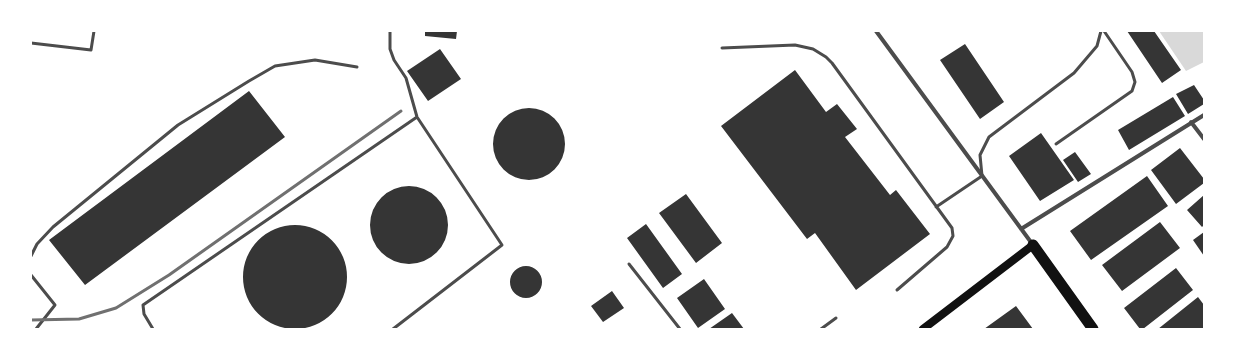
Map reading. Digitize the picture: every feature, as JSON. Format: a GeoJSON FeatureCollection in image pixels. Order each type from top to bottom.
{"type":"FeatureCollection","features":[{"type":"Feature","properties":{"kind":"highway"},"geometry":{"type":"LineString","coordinates":[[1033,246],[1093,329]]}},
{"type":"Feature","properties":{"kind":"main road"},"geometry":{"type":"LineString","coordinates":[[923,329],[1033,246]]}},
{"type":"Feature","properties":{"kind":"street"},"geometry":{"type":"LineString","coordinates":[[876,31],[1033,246]]}},
{"type":"Feature","properties":{"kind":"street"},"geometry":{"type":"LineString","coordinates":[[1021,229],[1204,115]]}},
{"type":"Feature","properties":{"kind":"street"},"geometry":{"type":"LineString","coordinates":[[1191,122],[1204,139]]}},
{"type":"Feature","properties":{"kind":"lane"},"geometry":{"type":"LineString","coordinates":[[31,43],[91,50],[94,31]]}},
{"type":"Feature","properties":{"kind":"lane"},"geometry":{"type":"LineString","coordinates":[[390,31],[390,49],[394,60],[406,78],[417,117],[502,245],[393,329]]}},
{"type":"Feature","properties":{"kind":"lane"},"geometry":{"type":"LineString","coordinates":[[936,207],[982,176],[980,155],[989,137],[1074,73],[1097,46],[1101,31]]}},
{"type":"Feature","properties":{"kind":"lane"},"geometry":{"type":"LineString","coordinates":[[1056,144],[1132,91],[1136,82],[1132,72],[1104,31]]}},
{"type":"Feature","properties":{"kind":"lane"},"geometry":{"type":"LineString","coordinates":[[722,48],[796,44],[813,49],[826,57],[952,228],[953,236],[947,247],[897,290]]}},
{"type":"Feature","properties":{"kind":"lane"},"geometry":{"type":"LineString","coordinates":[[31,256],[37,244],[53,226],[178,125],[275,66],[315,60],[357,67]]}},
{"type":"Feature","properties":{"kind":"lane"},"geometry":{"type":"LineString","coordinates":[[153,329],[144,314],[143,305],[417,117]]}},
{"type":"Feature","properties":{"kind":"lane"},"geometry":{"type":"LineString","coordinates":[[629,264],[680,329]]}},
{"type":"Feature","properties":{"kind":"lane"},"geometry":{"type":"LineString","coordinates":[[31,275],[55,305],[36,329]]}},
{"type":"Feature","properties":{"kind":"lane"},"geometry":{"type":"LineString","coordinates":[[821,329],[836,318]]}},
{"type":"Feature","properties":{"kind":"shaded area"},"geometry":{"type":"Polygon","coordinates":[[[1159,31],[1204,31],[1204,62],[1186,71],[1159,31]]]}},
{"type":"Feature","properties":{"kind":"building"},"geometry":{"type":"Polygon","coordinates":[[[425,31],[457,31],[456,39],[425,36],[425,31]]]}},
{"type":"Feature","properties":{"kind":"building"},"geometry":{"type":"Polygon","coordinates":[[[1127,31],[1154,31],[1181,70],[1162,83],[1127,31]]]}},
{"type":"Feature","properties":{"kind":"building"},"geometry":{"type":"Polygon","coordinates":[[[965,44],[1004,102],[980,119],[940,60],[965,44]]]}},
{"type":"Feature","properties":{"kind":"building"},"geometry":{"type":"Polygon","coordinates":[[[440,49],[461,79],[428,101],[407,71],[440,49]]]}},
{"type":"Feature","properties":{"kind":"building"},"geometry":{"type":"Polygon","coordinates":[[[795,70],[826,112],[837,104],[857,129],[845,137],[890,195],[896,190],[930,234],[856,290],[815,233],[807,239],[721,126],[795,70]]]}},
{"type":"Feature","properties":{"kind":"building"},"geometry":{"type":"Polygon","coordinates":[[[1194,85],[1204,100],[1204,104],[1188,114],[1176,94],[1194,85]]]}},
{"type":"Feature","properties":{"kind":"building"},"geometry":{"type":"Polygon","coordinates":[[[249,91],[285,137],[85,285],[49,240],[249,91]]]}},
{"type":"Feature","properties":{"kind":"building"},"geometry":{"type":"Polygon","coordinates":[[[1173,97],[1185,116],[1129,150],[1118,130],[1173,97]]]}},
{"type":"Feature","properties":{"kind":"building"},"geometry":{"type":"Polygon","coordinates":[[[522,108],[536,108],[543,110],[555,118],[563,130],[565,144],[563,158],[555,170],[543,178],[536,180],[522,180],[515,178],[503,170],[495,158],[493,151],[493,137],[495,130],[503,118],[515,110],[522,108]]]}},
{"type":"Feature","properties":{"kind":"building"},"geometry":{"type":"Polygon","coordinates":[[[1041,133],[1074,180],[1040,201],[1009,156],[1041,133]]]}},
{"type":"Feature","properties":{"kind":"building"},"geometry":{"type":"Polygon","coordinates":[[[1180,148],[1204,179],[1204,183],[1176,204],[1151,170],[1180,148]]]}},
{"type":"Feature","properties":{"kind":"building"},"geometry":{"type":"Polygon","coordinates":[[[1075,152],[1091,174],[1078,182],[1063,160],[1075,152]]]}},
{"type":"Feature","properties":{"kind":"building"},"geometry":{"type":"Polygon","coordinates":[[[1147,176],[1168,206],[1091,260],[1070,231],[1147,176]]]}},
{"type":"Feature","properties":{"kind":"building"},"geometry":{"type":"Polygon","coordinates":[[[401,186],[417,186],[431,192],[442,203],[448,217],[448,233],[442,247],[431,258],[417,264],[401,264],[387,258],[376,247],[370,233],[370,217],[376,203],[387,192],[401,186]]]}},
{"type":"Feature","properties":{"kind":"building"},"geometry":{"type":"Polygon","coordinates":[[[686,194],[722,243],[696,263],[659,213],[686,194]]]}},
{"type":"Feature","properties":{"kind":"building"},"geometry":{"type":"Polygon","coordinates":[[[1204,195],[1204,225],[1202,227],[1187,210],[1204,195]]]}},
{"type":"Feature","properties":{"kind":"building"},"geometry":{"type":"Polygon","coordinates":[[[1160,222],[1180,248],[1122,291],[1102,265],[1160,222]]]}},
{"type":"Feature","properties":{"kind":"building"},"geometry":{"type":"Polygon","coordinates":[[[646,224],[682,274],[663,288],[627,238],[646,224]]]}},
{"type":"Feature","properties":{"kind":"building"},"geometry":{"type":"Polygon","coordinates":[[[295,225],[315,229],[332,240],[343,257],[347,277],[343,297],[332,314],[315,325],[295,329],[275,325],[258,314],[247,297],[243,277],[247,257],[258,240],[275,229],[295,225]]]}},
{"type":"Feature","properties":{"kind":"building"},"geometry":{"type":"Polygon","coordinates":[[[1204,232],[1204,256],[1193,240],[1204,232]]]}},
{"type":"Feature","properties":{"kind":"building"},"geometry":{"type":"Polygon","coordinates":[[[523,266],[529,266],[539,273],[542,282],[541,288],[535,295],[529,298],[523,298],[513,291],[510,285],[510,279],[517,269],[523,266]]]}},
{"type":"Feature","properties":{"kind":"building"},"geometry":{"type":"Polygon","coordinates":[[[1176,268],[1193,290],[1143,329],[1140,329],[1124,308],[1176,268]]]}},
{"type":"Feature","properties":{"kind":"building"},"geometry":{"type":"Polygon","coordinates":[[[704,279],[725,309],[698,328],[677,298],[704,279]]]}},
{"type":"Feature","properties":{"kind":"building"},"geometry":{"type":"Polygon","coordinates":[[[612,291],[624,308],[603,322],[591,306],[612,291]]]}},
{"type":"Feature","properties":{"kind":"building"},"geometry":{"type":"Polygon","coordinates":[[[1198,297],[1204,305],[1204,329],[1158,329],[1198,297]]]}},
{"type":"Feature","properties":{"kind":"building"},"geometry":{"type":"Polygon","coordinates":[[[1016,306],[1033,329],[984,329],[1016,306]]]}},
{"type":"Feature","properties":{"kind":"building"},"geometry":{"type":"Polygon","coordinates":[[[732,313],[744,329],[709,329],[732,313]]]}},
{"type":"Feature","properties":{"kind":"railway"},"geometry":{"type":"LineString","coordinates":[[31,320],[79,319],[116,308],[169,275],[401,111]]}}]}
